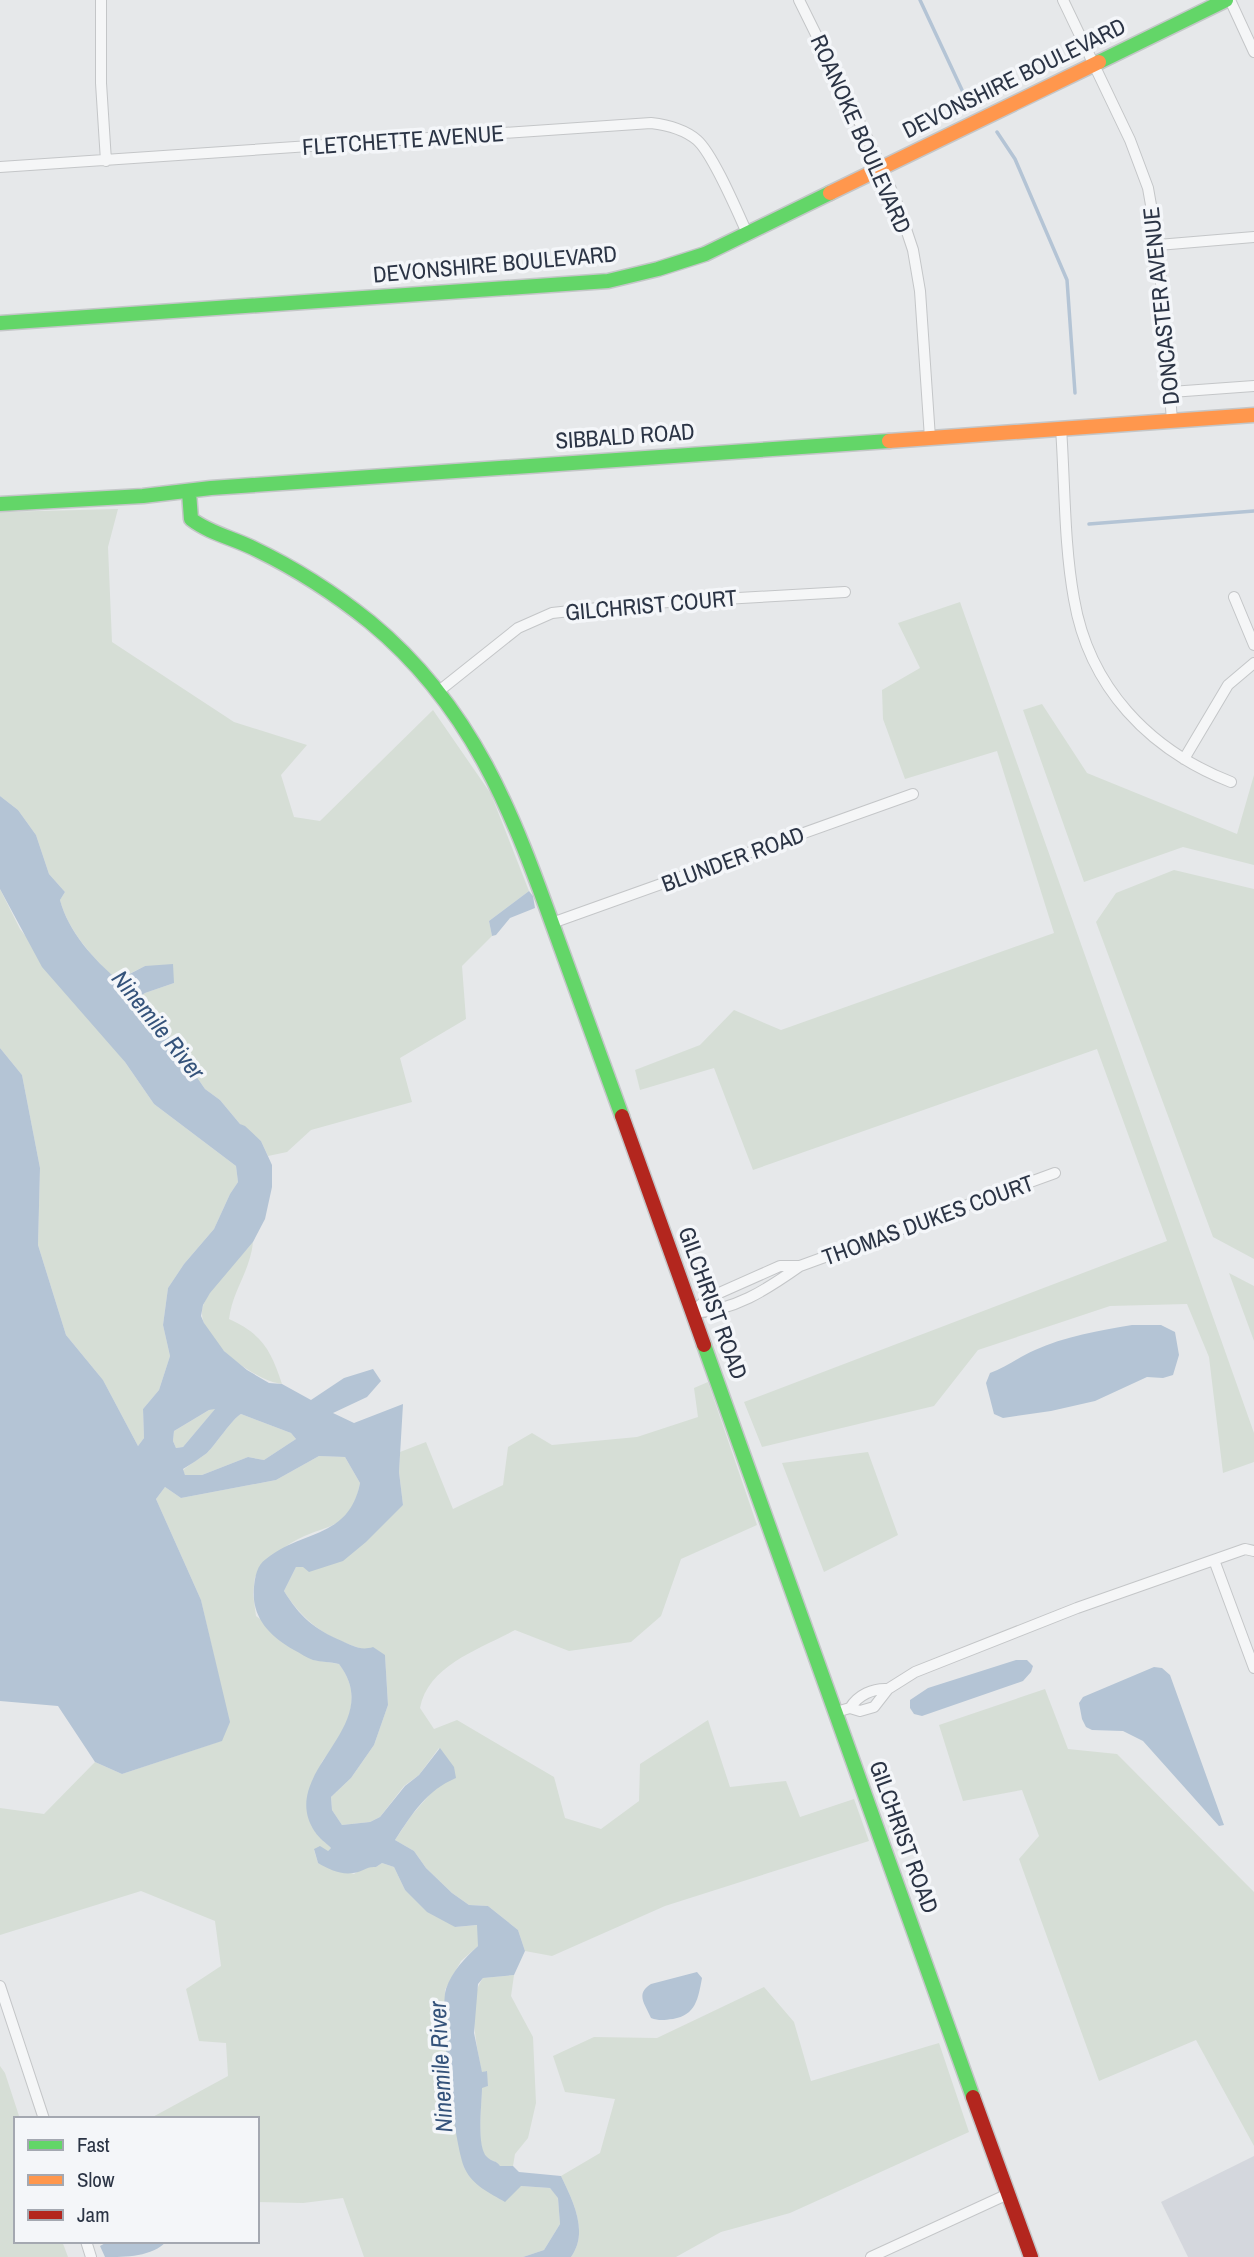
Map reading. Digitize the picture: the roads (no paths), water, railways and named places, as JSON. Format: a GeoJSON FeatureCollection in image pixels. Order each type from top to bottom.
{"type":"FeatureCollection","features":[{"type":"Feature","properties":{"kind":"street"},"geometry":{"type":"LineString","coordinates":[[101,0],[101,83],[106,161]]}},
{"type":"Feature","properties":{"kind":"street","name":"ROANOKE BOULEVARD"},"geometry":{"type":"LineString","coordinates":[[799,0],[882,168],[913,250],[920,291],[930,438]]}},
{"type":"Feature","properties":{"kind":"street","name":"DONCASTER AVENUE"},"geometry":{"type":"LineString","coordinates":[[1063,0],[1139,160],[1153,211],[1172,420]]}},
{"type":"Feature","properties":{"kind":"street"},"geometry":{"type":"LineString","coordinates":[[1228,0],[1254,51]]}},
{"type":"Feature","properties":{"kind":"street","name":"DEVONSHIRE BOULEVARD"},"geometry":{"type":"LineString","coordinates":[[0,323],[608,281],[658,270],[705,254],[1228,0]]}},
{"type":"Feature","properties":{"kind":"street","name":"FLETCHETTE AVENUE"},"geometry":{"type":"LineString","coordinates":[[0,167],[651,123],[670,125],[699,142],[709,155],[747,233]]}},
{"type":"Feature","properties":{"kind":"street"},"geometry":{"type":"LineString","coordinates":[[1158,245],[1254,237]]}},
{"type":"Feature","properties":{"kind":"street"},"geometry":{"type":"LineString","coordinates":[[1171,393],[1254,386]]}},
{"type":"Feature","properties":{"kind":"street","name":"SIBBALD ROAD"},"geometry":{"type":"LineString","coordinates":[[0,504],[1254,415]]}},
{"type":"Feature","properties":{"kind":"street"},"geometry":{"type":"LineString","coordinates":[[1061,428],[1071,577],[1084,639],[1104,680],[1124,709],[1156,740],[1201,770],[1231,782]]}},
{"type":"Feature","properties":{"kind":"street","name":"GILCHRIST ROAD"},"geometry":{"type":"LineString","coordinates":[[189,492],[191,519],[197,525],[239,541],[317,583],[379,629],[405,653],[439,691],[470,734],[503,792],[692,1313],[843,1710],[1031,2257]]}},
{"type":"Feature","properties":{"kind":"street","name":"GILCHRIST COURT"},"geometry":{"type":"LineString","coordinates":[[439,691],[518,628],[552,613],[635,604],[845,592]]}},
{"type":"Feature","properties":{"kind":"street"},"geometry":{"type":"LineString","coordinates":[[1234,597],[1254,645]]}},
{"type":"Feature","properties":{"kind":"street"},"geometry":{"type":"LineString","coordinates":[[1184,758],[1228,685],[1254,663]]}},
{"type":"Feature","properties":{"kind":"street","name":"BLUNDER ROAD"},"geometry":{"type":"LineString","coordinates":[[552,923],[913,794]]}},
{"type":"Feature","properties":{"kind":"street","name":"THOMAS DUKES COURT"},"geometry":{"type":"LineString","coordinates":[[692,1313],[713,1312],[737,1304],[764,1292],[800,1266],[1055,1173]]}},
{"type":"Feature","properties":{"kind":"street","name":"THOMAS DUKES COURT"},"geometry":{"type":"LineString","coordinates":[[692,1313],[708,1298],[770,1270],[780,1266],[800,1266]]}},
{"type":"Feature","properties":{"kind":"street"},"geometry":{"type":"LineString","coordinates":[[843,1710],[860,1711],[874,1707],[888,1689],[915,1672],[1077,1608],[1245,1549],[1254,1551]]}},
{"type":"Feature","properties":{"kind":"street"},"geometry":{"type":"LineString","coordinates":[[1214,1560],[1254,1668]]}},
{"type":"Feature","properties":{"kind":"street"},"geometry":{"type":"LineString","coordinates":[[843,1710],[856,1698],[879,1688],[888,1689]]}},
{"type":"Feature","properties":{"kind":"street"},"geometry":{"type":"LineString","coordinates":[[0,1986],[43,2117]]}},
{"type":"Feature","properties":{"kind":"street"},"geometry":{"type":"LineString","coordinates":[[871,2257],[1008,2194]]}},
{"type":"Feature","properties":{"kind":"water","name":"Ninemile River"},"geometry":{"type":"Polygon","coordinates":[[[0,796],[18,810],[36,835],[49,874],[65,892],[60,900],[69,923],[100,963],[118,980],[145,966],[173,964],[174,983],[145,993],[135,1000],[158,1021],[205,1089],[220,1100],[240,1124],[261,1141],[272,1165],[272,1187],[265,1219],[253,1242],[210,1293],[203,1305],[201,1316],[224,1351],[247,1370],[269,1383],[282,1384],[311,1400],[344,1378],[373,1369],[381,1381],[367,1397],[333,1413],[354,1423],[403,1404],[399,1472],[403,1505],[343,1561],[309,1572],[303,1567],[296,1567],[284,1591],[302,1615],[323,1632],[357,1647],[373,1647],[385,1655],[388,1705],[374,1745],[351,1778],[331,1797],[332,1810],[342,1825],[370,1822],[380,1817],[440,1748],[454,1767],[456,1778],[428,1796],[395,1840],[414,1851],[426,1868],[452,1893],[469,1905],[488,1906],[518,1930],[525,1951],[514,1975],[483,1978],[478,1984],[474,2033],[482,2072],[487,2071],[488,2086],[482,2088],[482,2144],[487,2157],[500,2166],[513,2166],[519,2172],[561,2176],[574,2206],[579,2227],[579,2237],[571,2257],[523,2257],[544,2250],[560,2224],[558,2198],[550,2188],[521,2186],[505,2202],[473,2180],[465,2169],[461,2156],[449,2079],[444,2002],[452,1976],[478,1946],[477,1925],[455,1927],[427,1912],[405,1890],[394,1867],[382,1863],[356,1872],[339,1872],[318,1863],[314,1849],[320,1846],[328,1851],[331,1848],[315,1832],[307,1810],[309,1789],[342,1729],[350,1709],[350,1687],[339,1664],[311,1659],[285,1645],[270,1632],[255,1608],[254,1587],[259,1568],[266,1559],[280,1549],[323,1531],[346,1514],[360,1483],[345,1457],[319,1456],[276,1480],[181,1498],[165,1487],[156,1499],[201,1600],[230,1722],[222,1741],[122,1774],[95,1762],[58,1706],[0,1701],[0,1048],[22,1075],[40,1168],[38,1245],[66,1335],[103,1380],[138,1446],[144,1438],[143,1409],[159,1390],[170,1356],[163,1325],[168,1288],[184,1264],[214,1229],[238,1182],[236,1166],[154,1104],[125,1062],[42,967],[0,889],[0,796]],[[215,1409],[174,1431],[173,1441],[176,1448],[183,1447],[215,1409]],[[241,1414],[207,1453],[183,1469],[185,1475],[202,1475],[248,1457],[264,1460],[296,1439],[291,1433],[241,1414]]]}},
{"type":"Feature","properties":{"kind":"water"},"geometry":{"type":"Polygon","coordinates":[[[529,891],[533,896],[535,908],[510,918],[496,935],[492,936],[489,921],[529,891]]]}},
{"type":"Feature","properties":{"kind":"water"},"geometry":{"type":"Polygon","coordinates":[[[1132,1325],[1161,1325],[1175,1332],[1179,1355],[1173,1375],[1163,1378],[1147,1377],[1095,1401],[1051,1411],[1003,1418],[994,1414],[986,1383],[990,1373],[1058,1341],[1132,1325]]]}},
{"type":"Feature","properties":{"kind":"water"},"geometry":{"type":"Polygon","coordinates":[[[1016,1660],[1027,1660],[1033,1666],[1023,1681],[922,1716],[914,1714],[910,1708],[910,1700],[928,1688],[1016,1660]]]}},
{"type":"Feature","properties":{"kind":"water"},"geometry":{"type":"Polygon","coordinates":[[[1154,1667],[1162,1668],[1170,1675],[1224,1825],[1219,1826],[1143,1741],[1123,1731],[1092,1730],[1086,1727],[1082,1719],[1079,1703],[1083,1697],[1154,1667]]]}},
{"type":"Feature","properties":{"kind":"water"},"geometry":{"type":"Polygon","coordinates":[[[697,1972],[702,1978],[697,1999],[687,2014],[673,2019],[651,2018],[642,1995],[646,1988],[651,1984],[697,1972]]]}},
{"type":"Feature","properties":{"kind":"water"},"geometry":{"type":"Polygon","coordinates":[[[105,2243],[165,2243],[154,2250],[130,2256],[105,2257],[100,2246],[105,2243]]]}},
{"type":"Feature","properties":{"kind":"waterway"},"geometry":{"type":"LineString","coordinates":[[920,0],[969,105]]}},
{"type":"Feature","properties":{"kind":"waterway"},"geometry":{"type":"LineString","coordinates":[[997,132],[1015,159],[1067,280],[1075,393]]}},
{"type":"Feature","properties":{"kind":"waterway"},"geometry":{"type":"LineString","coordinates":[[1089,524],[1254,511]]}}]}
